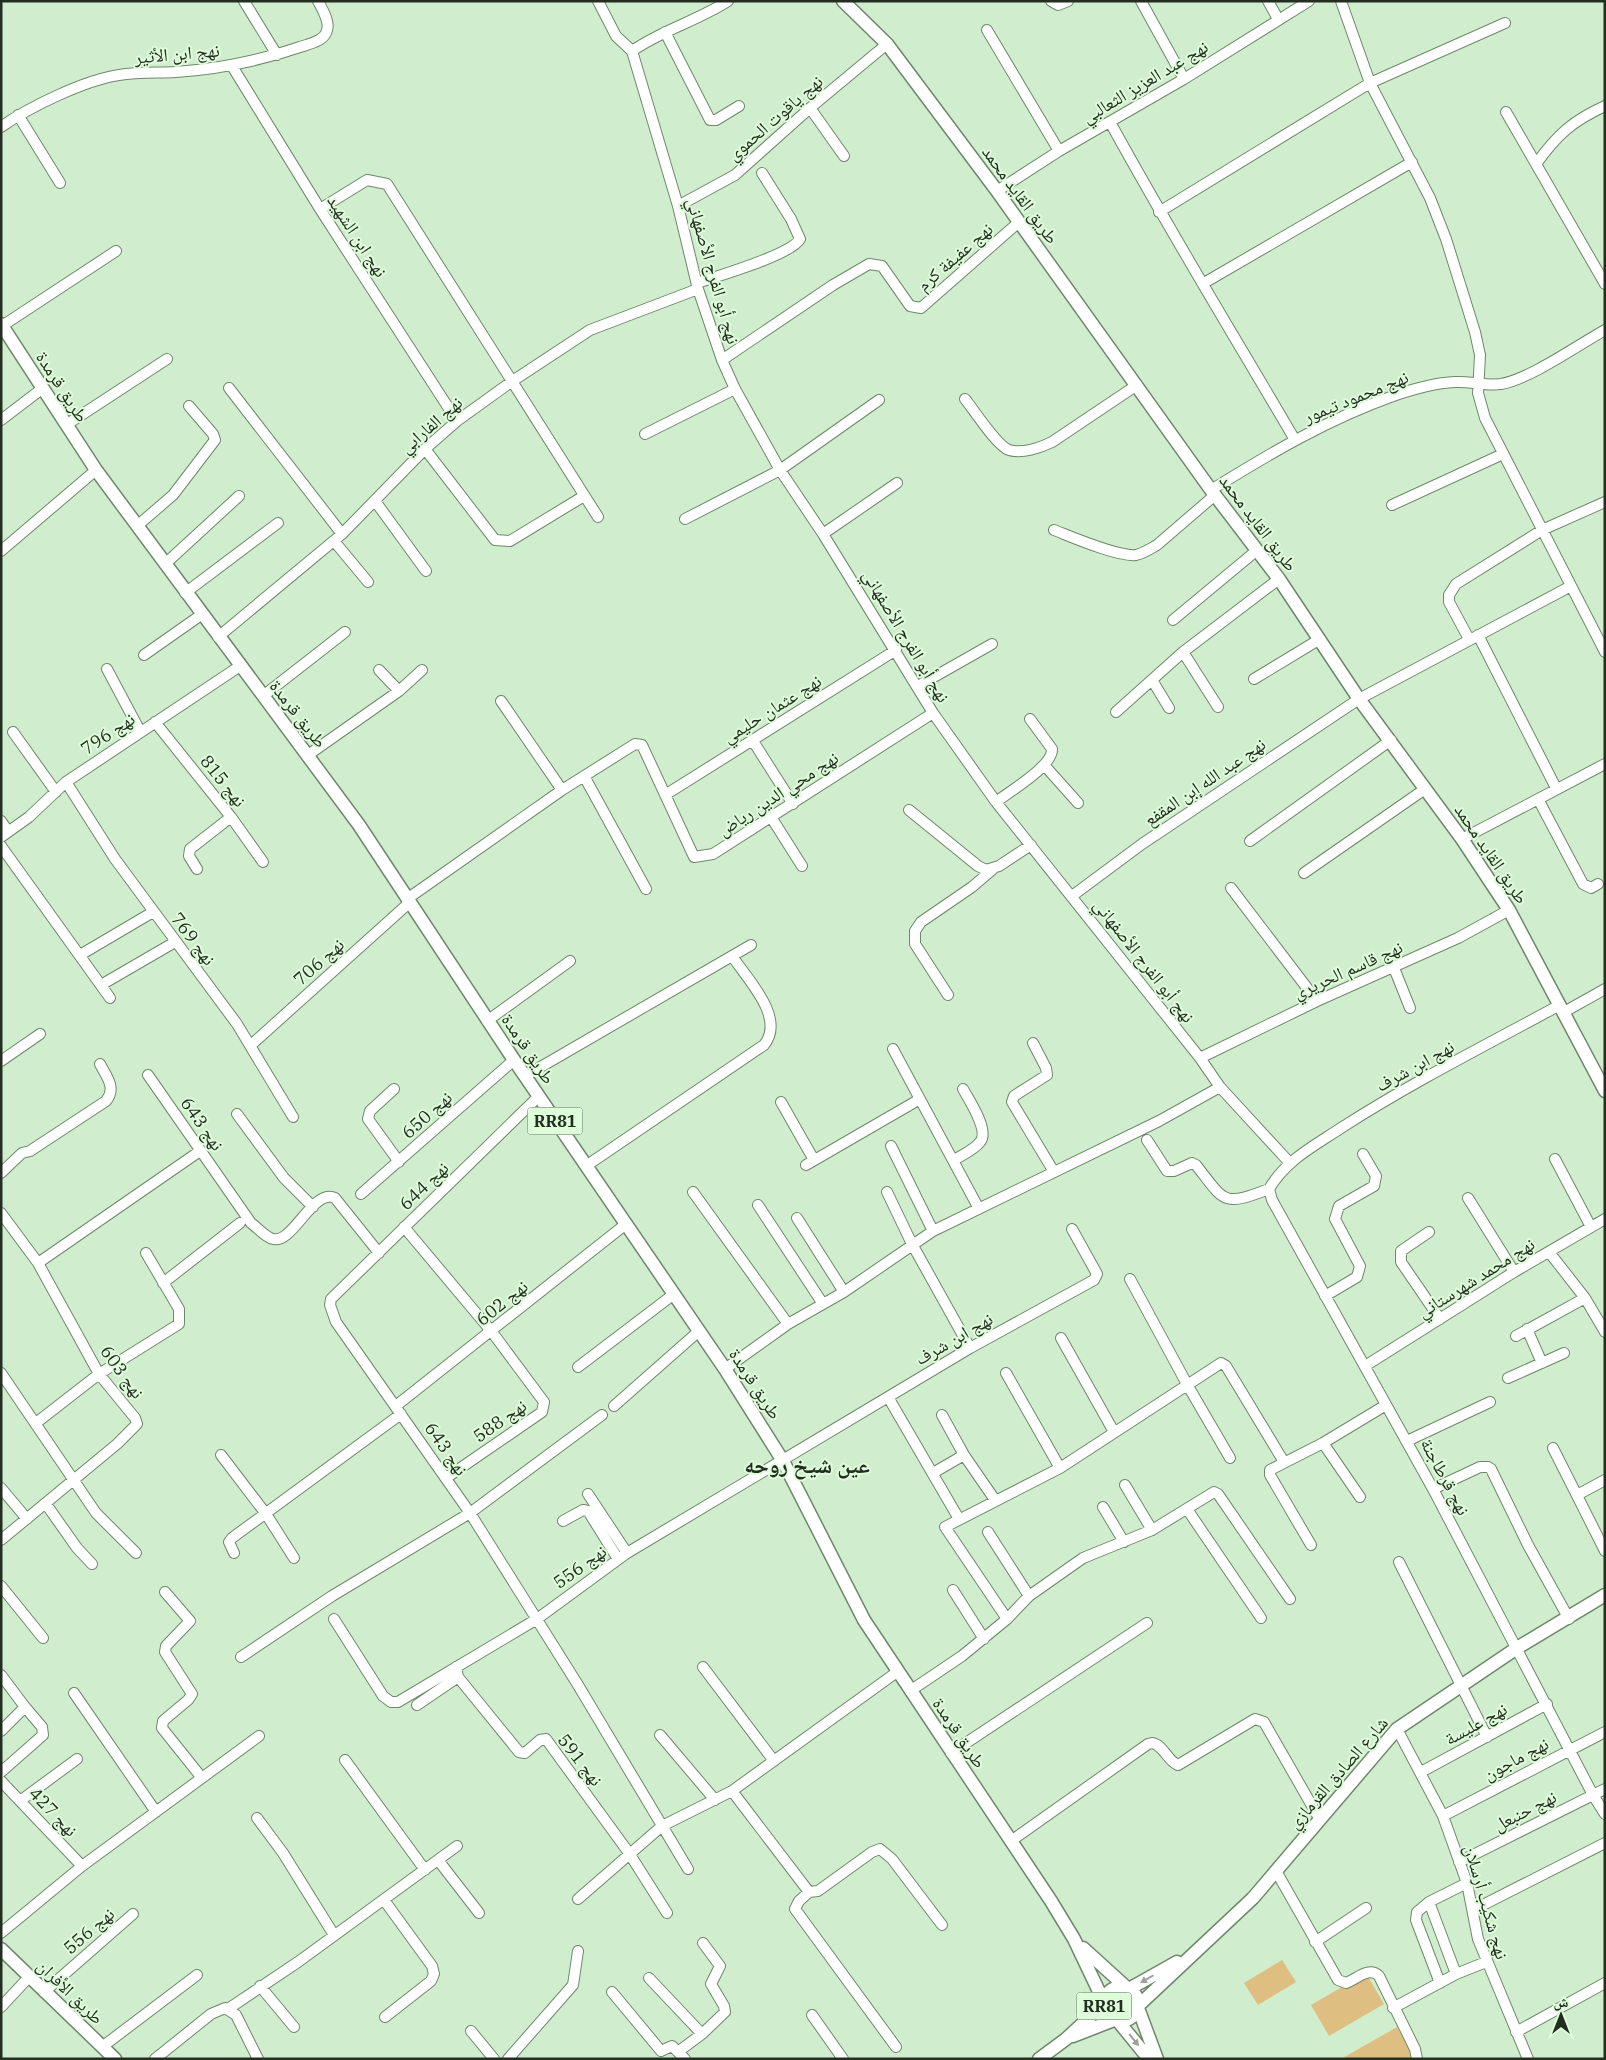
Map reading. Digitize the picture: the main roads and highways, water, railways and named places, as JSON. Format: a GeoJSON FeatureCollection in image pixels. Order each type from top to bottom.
{"type":"FeatureCollection","features":[{"type":"Feature","properties":{"kind":"main road","name":"طريق القايد محمد"},"geometry":{"type":"LineString","coordinates":[[843,1],[887,44],[997,191],[1213,493],[1278,579],[1359,699],[1462,839],[1509,910],[1605,1092]]}},
{"type":"Feature","properties":{"kind":"main road","name":"طريق قرمدة"},"geometry":{"type":"LineString","coordinates":[[2,325],[96,470],[359,825],[487,1021],[725,1369],[783,1462],[864,1620],[1074,1939],[1104,2003]]}},
{"type":"Feature","properties":{"kind":"main road","name":"شارع الصادق القرمازي"},"geometry":{"type":"LineString","coordinates":[[1138,2006],[1194,1952],[1228,1923],[1276,1871],[1319,1818],[1397,1729],[1518,1648],[1569,1619],[1605,1594]]}},
{"type":"Feature","properties":{"kind":"main road","name":"طريق قرمدة"},"geometry":{"type":"LineString","coordinates":[[1074,1939],[1112,1976],[1128,1988]]}},
{"type":"Feature","properties":{"kind":"main road","name":"طريق الأفران"},"geometry":{"type":"LineString","coordinates":[[1,1949],[108,2055]]}},
{"type":"Feature","properties":{"kind":"main road","name":"شارع الصادق القرمازي"},"geometry":{"type":"LineString","coordinates":[[1128,1988],[1194,1952]]}},
{"type":"Feature","properties":{"kind":"main road","name":"RR81"},"geometry":{"type":"LineString","coordinates":[[1149,2059],[1116,2020],[1106,2012],[1104,2003],[1112,1990],[1128,1988],[1138,1998],[1138,2006],[1157,2059]]}},
{"type":"Feature","properties":{"kind":"main road"},"geometry":{"type":"LineString","coordinates":[[1040,2059],[1066,2039],[1104,2003]]}},
{"type":"Feature","properties":{"kind":"main road","name":"RR81"},"geometry":{"type":"LineString","coordinates":[[1116,2020],[1129,2020],[1138,2006]]}},
{"type":"Feature","properties":{"kind":"main road"},"geometry":{"type":"LineString","coordinates":[[1066,2039],[1116,2020]]}},
{"type":"Feature","properties":{"kind":"district","name":"عين شيخ روحه"},"geometry":{"type":"Point","coordinates":[807,1465]}}]}
